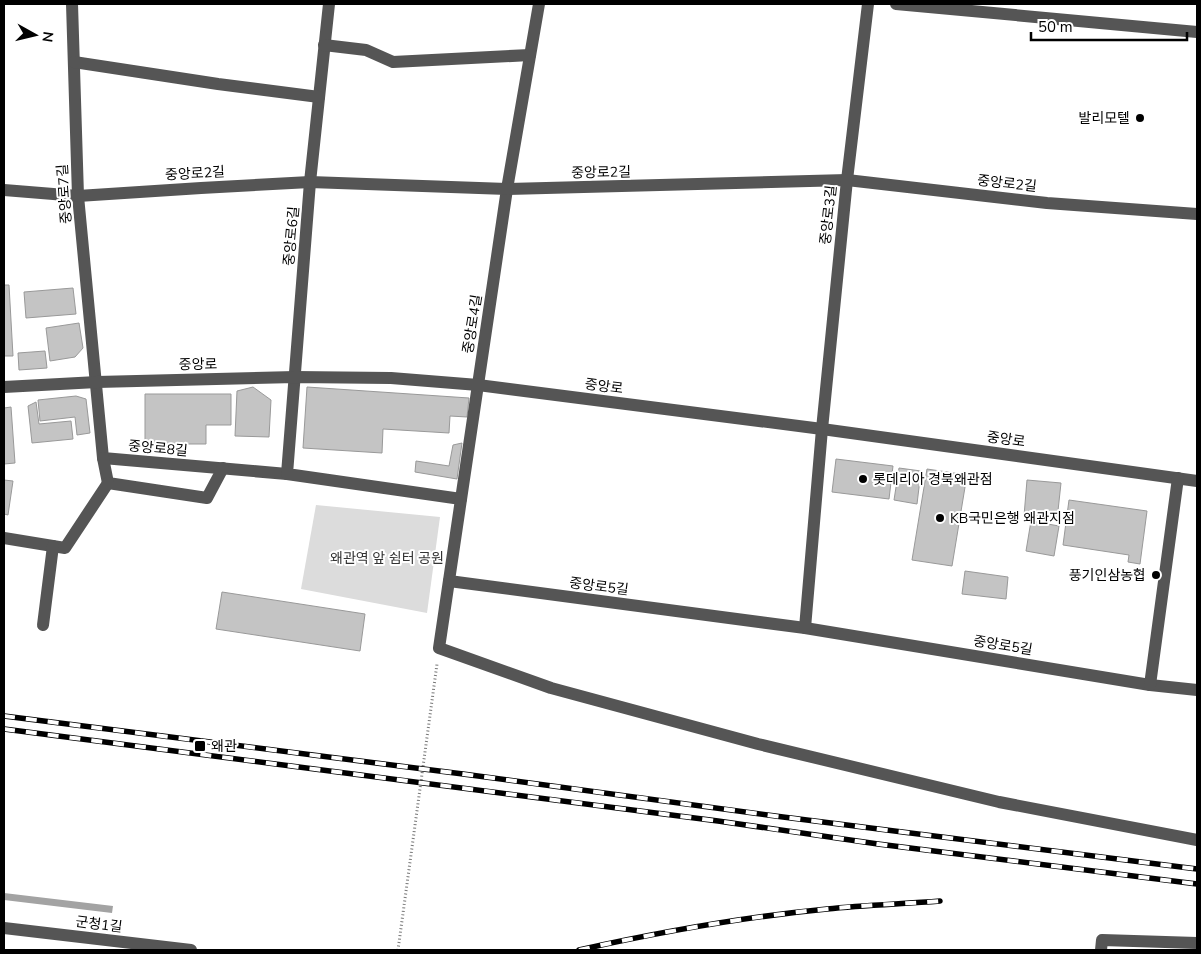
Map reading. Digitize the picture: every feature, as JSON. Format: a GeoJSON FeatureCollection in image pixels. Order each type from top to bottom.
{"type":"FeatureCollection","features":[{"type":"Feature","properties":{"kind":"street","name":"중앙로7길"},"geometry":{"type":"LineString","coordinates":[[72,4],[78,196],[96,382]]}},
{"type":"Feature","properties":{"kind":"street","name":"중앙로6길"},"geometry":{"type":"LineString","coordinates":[[287,474],[310,182],[329,4]]}},
{"type":"Feature","properties":{"kind":"street","name":"중앙로4길"},"geometry":{"type":"LineString","coordinates":[[439,648],[507,189],[539,4]]}},
{"type":"Feature","properties":{"kind":"street","name":"중앙로3길"},"geometry":{"type":"LineString","coordinates":[[822,429],[847,180],[868,4]]}},
{"type":"Feature","properties":{"kind":"street"},"geometry":{"type":"LineString","coordinates":[[896,4],[1197,32]]}},
{"type":"Feature","properties":{"kind":"street"},"geometry":{"type":"LineString","coordinates":[[324,45],[366,50],[393,62],[530,55]]}},
{"type":"Feature","properties":{"kind":"street"},"geometry":{"type":"LineString","coordinates":[[74,62],[319,97]]}},
{"type":"Feature","properties":{"kind":"street","name":"중앙로2길"},"geometry":{"type":"LineString","coordinates":[[4,190],[78,196],[310,182],[507,189],[847,180],[1047,203],[1197,214]]}},
{"type":"Feature","properties":{"kind":"street","name":"중앙로"},"geometry":{"type":"LineString","coordinates":[[4,387],[96,382],[295,377],[391,378],[478,386],[822,429],[1197,481]]}},
{"type":"Feature","properties":{"kind":"street"},"geometry":{"type":"LineString","coordinates":[[4,538],[65,548],[108,483],[103,458],[96,382]]}},
{"type":"Feature","properties":{"kind":"street"},"geometry":{"type":"LineString","coordinates":[[805,628],[822,429]]}},
{"type":"Feature","properties":{"kind":"street","name":"중앙로8길"},"geometry":{"type":"LineString","coordinates":[[103,458],[287,474],[461,499]]}},
{"type":"Feature","properties":{"kind":"street"},"geometry":{"type":"LineString","coordinates":[[108,483],[207,498],[223,468]]}},
{"type":"Feature","properties":{"kind":"street"},"geometry":{"type":"LineString","coordinates":[[1150,685],[1178,478]]}},
{"type":"Feature","properties":{"kind":"street"},"geometry":{"type":"LineString","coordinates":[[44,625],[54,546]]}},
{"type":"Feature","properties":{"kind":"street","name":"중앙로5길"},"geometry":{"type":"LineString","coordinates":[[449,581],[805,628],[1150,685],[1197,690]]}},
{"type":"Feature","properties":{"kind":"street"},"geometry":{"type":"LineString","coordinates":[[439,648],[551,688],[758,744],[999,802],[1197,840]]}},
{"type":"Feature","properties":{"kind":"street","name":"군청1길"},"geometry":{"type":"LineString","coordinates":[[4,928],[191,950]]}},
{"type":"Feature","properties":{"kind":"street"},"geometry":{"type":"LineString","coordinates":[[1101,950],[1102,940],[1197,943]]}},
{"type":"Feature","properties":{"kind":"path"},"geometry":{"type":"LineString","coordinates":[[398,950],[439,648]]}},
{"type":"Feature","properties":{"kind":"green space","name":"왜관역 앞 쉼터 공원"},"geometry":{"type":"Polygon","coordinates":[[[316,505],[440,517],[427,613],[301,589],[316,505]]]}},
{"type":"Feature","properties":{"kind":"shaded area"},"geometry":{"type":"Polygon","coordinates":[[[4,893],[113,906],[112,913],[4,900],[4,893]]]}},
{"type":"Feature","properties":{"kind":"building"},"geometry":{"type":"Polygon","coordinates":[[[4,285],[9,285],[13,356],[4,356],[4,285]]]}},
{"type":"Feature","properties":{"kind":"building"},"geometry":{"type":"Polygon","coordinates":[[[73,288],[76,314],[26,318],[24,292],[73,288]]]}},
{"type":"Feature","properties":{"kind":"building"},"geometry":{"type":"Polygon","coordinates":[[[79,323],[83,348],[75,357],[50,361],[46,328],[79,323]]]}},
{"type":"Feature","properties":{"kind":"building"},"geometry":{"type":"Polygon","coordinates":[[[45,351],[47,368],[19,370],[18,353],[45,351]]]}},
{"type":"Feature","properties":{"kind":"building"},"geometry":{"type":"Polygon","coordinates":[[[253,387],[271,400],[269,437],[235,436],[237,391],[253,387]]]}},
{"type":"Feature","properties":{"kind":"building"},"geometry":{"type":"Polygon","coordinates":[[[307,387],[469,398],[467,417],[450,416],[449,433],[383,429],[382,453],[303,448],[307,387]]]}},
{"type":"Feature","properties":{"kind":"building"},"geometry":{"type":"Polygon","coordinates":[[[145,394],[231,394],[231,425],[206,425],[206,444],[145,444],[145,394]]]}},
{"type":"Feature","properties":{"kind":"building"},"geometry":{"type":"Polygon","coordinates":[[[76,396],[86,399],[90,433],[77,435],[75,417],[40,421],[38,400],[76,396]]]}},
{"type":"Feature","properties":{"kind":"building"},"geometry":{"type":"Polygon","coordinates":[[[36,402],[39,424],[71,421],[73,439],[32,443],[28,406],[36,402]]]}},
{"type":"Feature","properties":{"kind":"building"},"geometry":{"type":"Polygon","coordinates":[[[11,407],[15,463],[4,464],[4,408],[11,407]]]}},
{"type":"Feature","properties":{"kind":"building"},"geometry":{"type":"Polygon","coordinates":[[[462,443],[457,479],[415,472],[416,461],[449,466],[453,445],[462,443]]]}},
{"type":"Feature","properties":{"kind":"building","name":"롯데리아 경북왜관점"},"geometry":{"type":"Polygon","coordinates":[[[836,459],[893,466],[889,499],[832,492],[836,459]]]}},
{"type":"Feature","properties":{"kind":"building"},"geometry":{"type":"Polygon","coordinates":[[[899,468],[921,471],[917,504],[894,500],[899,468]]]}},
{"type":"Feature","properties":{"kind":"building","name":"KB국민은행 왜관지점"},"geometry":{"type":"Polygon","coordinates":[[[927,469],[967,475],[952,566],[912,560],[927,469]]]}},
{"type":"Feature","properties":{"kind":"building"},"geometry":{"type":"Polygon","coordinates":[[[4,480],[13,481],[8,515],[4,514],[4,480]]]}},
{"type":"Feature","properties":{"kind":"building"},"geometry":{"type":"Polygon","coordinates":[[[1027,480],[1061,483],[1057,520],[1024,516],[1027,480]]]}},
{"type":"Feature","properties":{"kind":"building"},"geometry":{"type":"Polygon","coordinates":[[[1069,500],[1147,511],[1140,564],[1128,562],[1129,555],[1063,545],[1069,500]]]}},
{"type":"Feature","properties":{"kind":"building"},"geometry":{"type":"Polygon","coordinates":[[[1031,521],[1059,526],[1054,556],[1026,551],[1031,521]]]}},
{"type":"Feature","properties":{"kind":"building"},"geometry":{"type":"Polygon","coordinates":[[[965,571],[1008,577],[1006,599],[962,594],[965,571]]]}},
{"type":"Feature","properties":{"kind":"building"},"geometry":{"type":"Polygon","coordinates":[[[222,592],[365,614],[360,651],[216,629],[222,592]]]}},
{"type":"Feature","properties":{"kind":"railway"},"geometry":{"type":"LineString","coordinates":[[4,716],[1197,869]]}},
{"type":"Feature","properties":{"kind":"railway"},"geometry":{"type":"LineString","coordinates":[[4,729],[1197,884]]}},
{"type":"Feature","properties":{"kind":"railway"},"geometry":{"type":"LineString","coordinates":[[579,950],[671,931],[765,916],[940,901]]}},
{"type":"Feature","properties":{"kind":"place","name":"발리모텔"},"geometry":{"type":"Point","coordinates":[1140,118]}},
{"type":"Feature","properties":{"kind":"place","name":"롯데리아 경북왜관점"},"geometry":{"type":"Point","coordinates":[863,479]}},
{"type":"Feature","properties":{"kind":"place","name":"KB국민은행 왜관지점"},"geometry":{"type":"Point","coordinates":[940,518]}},
{"type":"Feature","properties":{"kind":"place","name":"풍기인삼농협"},"geometry":{"type":"Point","coordinates":[1156,575]}},
{"type":"Feature","properties":{"kind":"place","name":"왜관"},"geometry":{"type":"Point","coordinates":[200,746]}}]}
